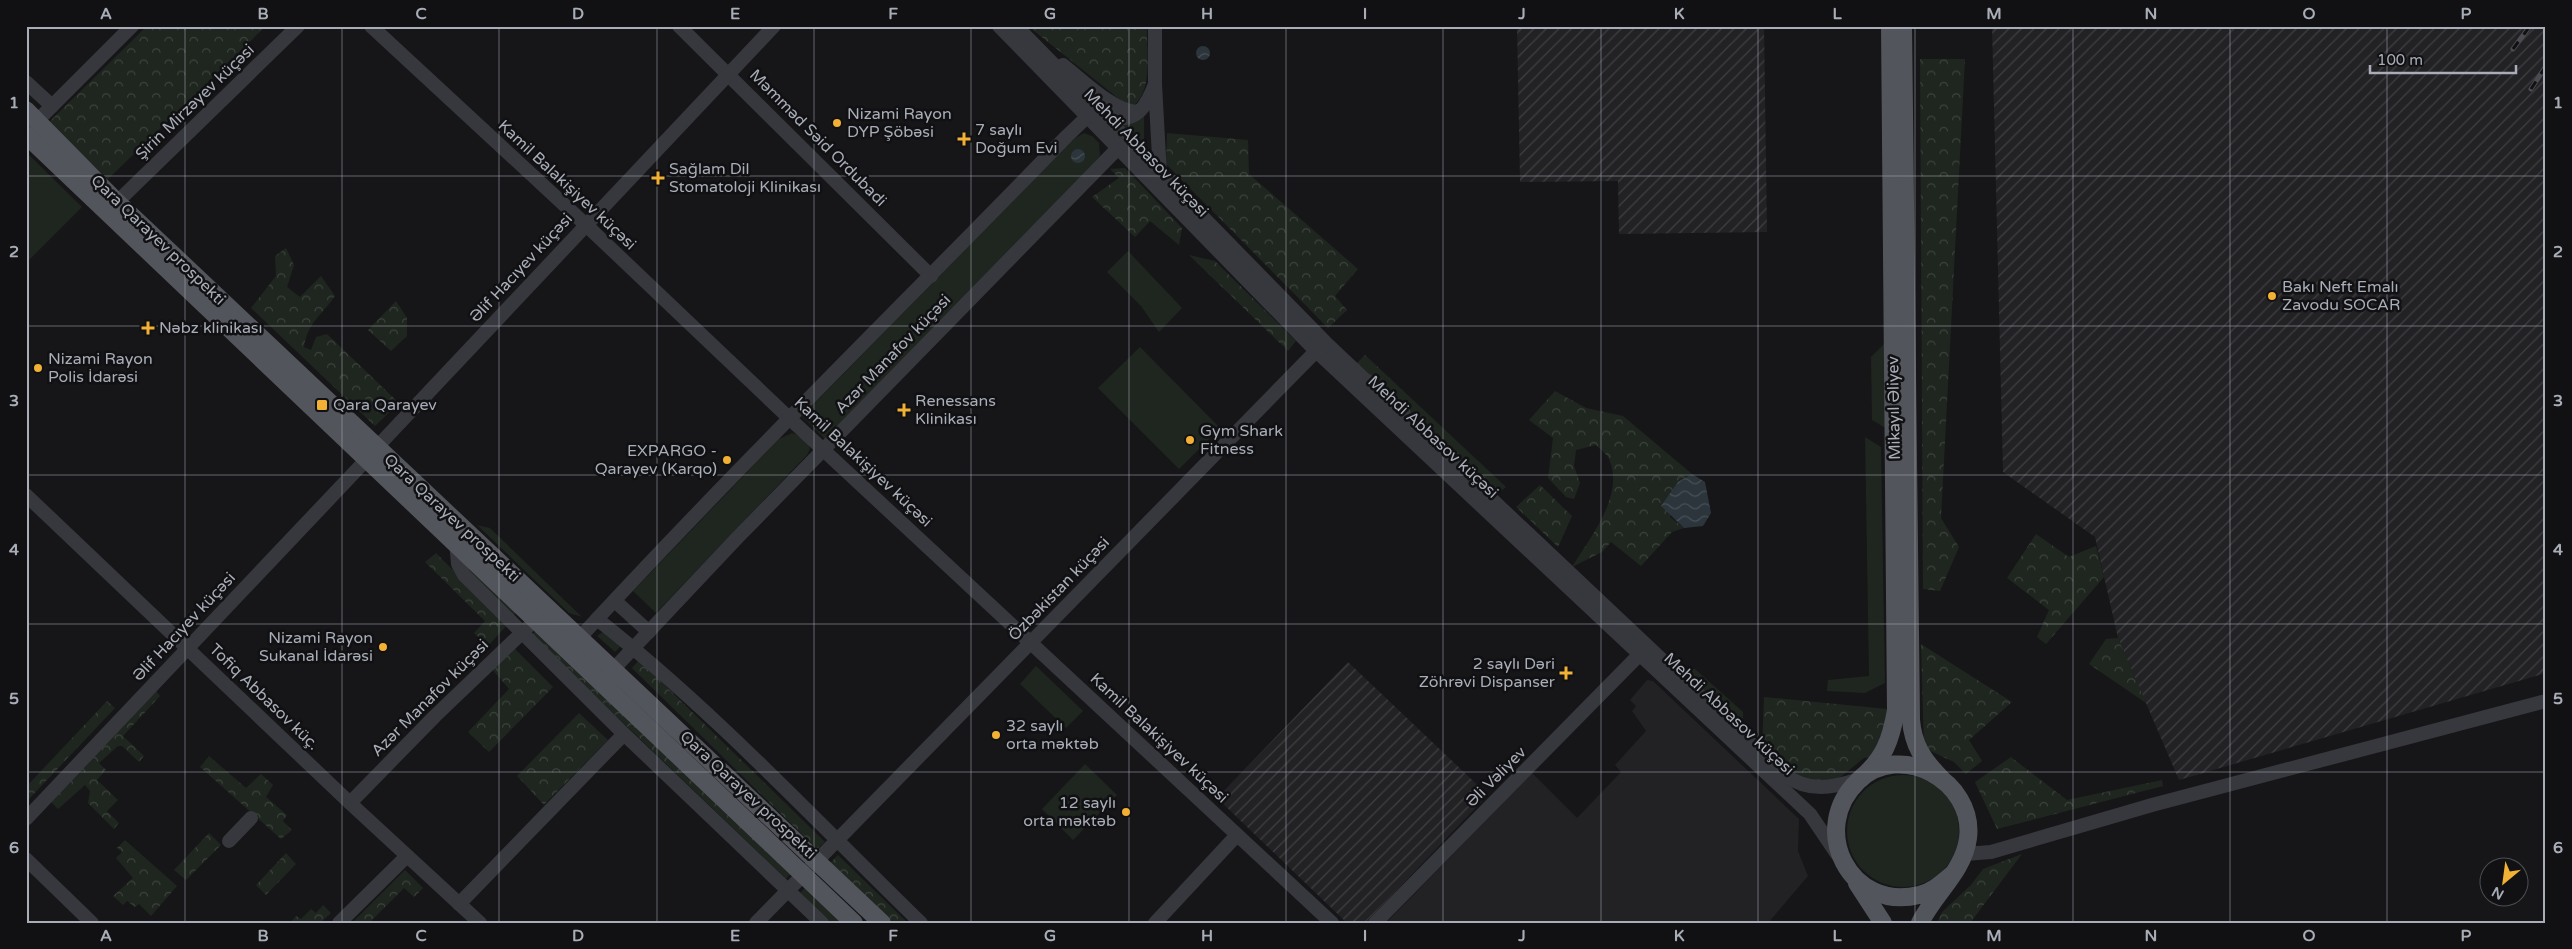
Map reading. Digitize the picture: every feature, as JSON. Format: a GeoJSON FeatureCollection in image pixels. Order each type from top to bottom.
{"type":"FeatureCollection","features":[{"type":"Feature","properties":{"kind":"main road","name":"Mikayıl Əliyev"},"geometry":{"type":"LineString","coordinates":[[1860,779],[1873,768],[1886,750],[1892,735],[1896,710],[1890,26]]}},
{"type":"Feature","properties":{"kind":"main road","name":"Mikayıl Əliyev"},"geometry":{"type":"LineString","coordinates":[[1903,26],[1911,720],[1915,742],[1920,754],[1942,778]]}},
{"type":"Feature","properties":{"kind":"main road","name":"Qara Qarayev prospekti"},"geometry":{"type":"LineString","coordinates":[[30,121],[111,207]]}},
{"type":"Feature","properties":{"kind":"main road","name":"Qara Qarayev prospekti"},"geometry":{"type":"LineString","coordinates":[[26,135],[111,207],[574,644],[854,923]]}},
{"type":"Feature","properties":{"kind":"main road","name":"Qara Qarayev prospekti"},"geometry":{"type":"LineString","coordinates":[[372,453],[456,541],[541,613]]}},
{"type":"Feature","properties":{"kind":"main road","name":"Qara Qarayev prospekti"},"geometry":{"type":"LineString","coordinates":[[607,676],[817,860],[882,923]]}},
{"type":"Feature","properties":{"kind":"main road"},"geometry":{"type":"LineString","coordinates":[[1883,923],[1839,853],[1836,821],[1840,805],[1849,790],[1860,779],[1875,770],[1892,765],[1909,765],[1926,769],[1942,778],[1953,789],[1962,803],[1968,820],[1965,854],[1954,873],[1932,900],[1920,923]]}},
{"type":"Feature","properties":{"kind":"main road"},"geometry":{"type":"LineString","coordinates":[[1847,868],[1861,883],[1879,893],[1899,897],[1920,895],[1938,887],[1954,873]]}},
{"type":"Feature","properties":{"kind":"street"},"geometry":{"type":"LineString","coordinates":[[30,121],[52,106],[132,26]]}},
{"type":"Feature","properties":{"kind":"street","name":"Şirin Mirzəyev küçəsi"},"geometry":{"type":"LineString","coordinates":[[111,207],[298,26]]}},
{"type":"Feature","properties":{"kind":"street","name":"Kamil Balakişiyev küçəsi"},"geometry":{"type":"LineString","coordinates":[[371,26],[1332,923]]}},
{"type":"Feature","properties":{"kind":"street","name":"Məmməd Səid Ordubadi"},"geometry":{"type":"LineString","coordinates":[[679,26],[729,73],[932,276]]}},
{"type":"Feature","properties":{"kind":"street","name":"Əlif Hacıyev küçəsi"},"geometry":{"type":"LineString","coordinates":[[26,819],[774,26]]}},
{"type":"Feature","properties":{"kind":"street","name":"Mehdi Abbasov küçəsi"},"geometry":{"type":"LineString","coordinates":[[999,26],[1118,151],[1154,178],[1320,347],[1810,814],[1847,868]]}},
{"type":"Feature","properties":{"kind":"street"},"geometry":{"type":"LineString","coordinates":[[1154,178],[1155,26]]}},
{"type":"Feature","properties":{"kind":"street"},"geometry":{"type":"LineString","coordinates":[[1018,28],[1115,106],[1132,112],[1142,110]]}},
{"type":"Feature","properties":{"kind":"street","name":"Mehdi Abbasov küçəsi"},"geometry":{"type":"LineString","coordinates":[[1018,28],[1149,164]]}},
{"type":"Feature","properties":{"kind":"street"},"geometry":{"type":"LineString","coordinates":[[26,82],[52,106]]}},
{"type":"Feature","properties":{"kind":"street"},"geometry":{"type":"LineString","coordinates":[[1086,118],[1093,114],[1127,118],[1142,110],[1155,84]]}},
{"type":"Feature","properties":{"kind":"street"},"geometry":{"type":"LineString","coordinates":[[1154,178],[1149,164],[1155,84]]}},
{"type":"Feature","properties":{"kind":"street","name":"Azər Manafov küçəsi"},"geometry":{"type":"LineString","coordinates":[[574,644],[788,417],[932,276],[1086,118]]}},
{"type":"Feature","properties":{"kind":"street","name":"Azər Manafov küçəsi"},"geometry":{"type":"LineString","coordinates":[[607,676],[824,450],[1118,151],[1122,146],[1123,137]]}},
{"type":"Feature","properties":{"kind":"street","name":"Mehdi Abbasov küçəsi"},"geometry":{"type":"LineString","coordinates":[[1320,347],[1783,774],[1795,782],[1822,788],[1860,779]]}},
{"type":"Feature","properties":{"kind":"street","name":"Özbəkistan küçəsi"},"geometry":{"type":"LineString","coordinates":[[803,874],[1320,347]]}},
{"type":"Feature","properties":{"kind":"street","name":"Tofiq Abbasov küç."},"geometry":{"type":"LineString","coordinates":[[26,495],[350,803],[480,923]]}},
{"type":"Feature","properties":{"kind":"street"},"geometry":{"type":"LineString","coordinates":[[456,541],[458,564],[464,575],[521,634],[822,923]]}},
{"type":"Feature","properties":{"kind":"street"},"geometry":{"type":"LineString","coordinates":[[615,601],[649,632]]}},
{"type":"Feature","properties":{"kind":"street","name":"Azər Manafov küçəsi"},"geometry":{"type":"LineString","coordinates":[[350,803],[435,716],[541,613]]}},
{"type":"Feature","properties":{"kind":"street"},"geometry":{"type":"LineString","coordinates":[[597,619],[635,649],[767,772],[921,923]]}},
{"type":"Feature","properties":{"kind":"street","name":"Əli Vəliyev"},"geometry":{"type":"LineString","coordinates":[[1375,923],[1640,654]]}},
{"type":"Feature","properties":{"kind":"street"},"geometry":{"type":"LineString","coordinates":[[1965,854],[1991,852],[2152,805],[2546,701]]}},
{"type":"Feature","properties":{"kind":"street"},"geometry":{"type":"LineString","coordinates":[[459,904],[624,734]]}},
{"type":"Feature","properties":{"kind":"street"},"geometry":{"type":"LineString","coordinates":[[229,840],[251,818]]}},
{"type":"Feature","properties":{"kind":"street"},"geometry":{"type":"LineString","coordinates":[[1155,923],[1237,835]]}},
{"type":"Feature","properties":{"kind":"street"},"geometry":{"type":"LineString","coordinates":[[338,923],[407,856]]}},
{"type":"Feature","properties":{"kind":"street"},"geometry":{"type":"LineString","coordinates":[[26,860],[92,923]]}},
{"type":"Feature","properties":{"kind":"street"},"geometry":{"type":"LineString","coordinates":[[756,923],[803,874]]}},
{"type":"Feature","properties":{"kind":"shaded area"},"geometry":{"type":"Polygon","coordinates":[[[1517,26],[1764,26],[1767,232],[1619,234],[1618,181],[1520,182],[1517,26]]]}},
{"type":"Feature","properties":{"kind":"shaded area","name":"Bakı Neft Emalı Zavodu SOCAR"},"geometry":{"type":"Polygon","coordinates":[[[1992,26],[2546,26],[2546,673],[2179,780],[2118,638],[2095,537],[2003,472],[1992,26]]]}},
{"type":"Feature","properties":{"kind":"shaded area"},"geometry":{"type":"Polygon","coordinates":[[[1348,662],[1488,795],[1365,923],[1347,923],[1217,798],[1348,662]]]}},
{"type":"Feature","properties":{"kind":"shaded area"},"geometry":{"type":"Polygon","coordinates":[[[1647,680],[1653,681],[1799,819],[1798,851],[1808,876],[1768,923],[1386,923],[1532,773],[1577,818],[1621,772],[1615,765],[1646,731],[1632,711],[1636,706],[1630,700],[1647,680]]]}},
{"type":"Feature","properties":{"kind":"green space"},"geometry":{"type":"Polygon","coordinates":[[[147,26],[266,26],[108,179],[49,122],[147,26]]]}},
{"type":"Feature","properties":{"kind":"green space"},"geometry":{"type":"Polygon","coordinates":[[[1028,26],[1147,26],[1148,69],[1144,90],[1140,99],[1133,106],[1124,103],[1028,26]]]}},
{"type":"Feature","properties":{"kind":"green space"},"geometry":{"type":"Polygon","coordinates":[[[1920,59],[1965,59],[1941,518],[1959,547],[1940,591],[1923,589],[1920,59]]]}},
{"type":"Feature","properties":{"kind":"green space"},"geometry":{"type":"Polygon","coordinates":[[[1144,115],[1144,154],[1115,123],[1144,115]]]}},
{"type":"Feature","properties":{"kind":"green space"},"geometry":{"type":"Polygon","coordinates":[[[1084,133],[1092,136],[1099,143],[1100,156],[1095,162],[825,439],[802,416],[1075,138],[1084,133]]]}},
{"type":"Feature","properties":{"kind":"green space"},"geometry":{"type":"Polygon","coordinates":[[[1167,133],[1248,140],[1249,174],[1358,269],[1335,296],[1347,310],[1328,328],[1166,164],[1167,133]]]}},
{"type":"Feature","properties":{"kind":"green space"},"geometry":{"type":"Polygon","coordinates":[[[26,152],[82,207],[26,263],[26,152]]]}},
{"type":"Feature","properties":{"kind":"green space"},"geometry":{"type":"Polygon","coordinates":[[[1125,168],[1182,228],[1179,245],[1150,221],[1135,237],[1092,197],[1119,178],[1110,169],[1125,168]]]}},
{"type":"Feature","properties":{"kind":"green space"},"geometry":{"type":"Polygon","coordinates":[[[286,248],[294,265],[287,287],[300,297],[321,276],[335,296],[312,325],[304,347],[311,350],[316,337],[327,334],[399,403],[375,426],[251,308],[276,276],[275,256],[286,248]]]}},
{"type":"Feature","properties":{"kind":"green space"},"geometry":{"type":"Polygon","coordinates":[[[1128,251],[1182,308],[1159,332],[1141,306],[1107,272],[1128,251]]]}},
{"type":"Feature","properties":{"kind":"green space"},"geometry":{"type":"Polygon","coordinates":[[[1189,255],[1215,261],[1296,341],[1288,351],[1189,255]]]}},
{"type":"Feature","properties":{"kind":"green space"},"geometry":{"type":"Polygon","coordinates":[[[396,301],[407,318],[407,336],[391,351],[368,330],[396,301]]]}},
{"type":"Feature","properties":{"kind":"green space"},"geometry":{"type":"Polygon","coordinates":[[[1885,343],[1887,429],[1872,420],[1871,357],[1885,343]]]}},
{"type":"Feature","properties":{"kind":"green space"},"geometry":{"type":"Polygon","coordinates":[[[1140,347],[1220,428],[1179,469],[1098,388],[1140,347]]]}},
{"type":"Feature","properties":{"kind":"green space"},"geometry":{"type":"Polygon","coordinates":[[[1365,355],[1506,487],[1496,495],[1357,363],[1365,355]]]}},
{"type":"Feature","properties":{"kind":"green space"},"geometry":{"type":"Polygon","coordinates":[[[1555,391],[1586,408],[1623,416],[1692,474],[1678,482],[1670,517],[1684,528],[1672,532],[1641,566],[1611,542],[1602,552],[1572,567],[1603,516],[1609,502],[1613,473],[1608,457],[1596,445],[1576,450],[1574,466],[1580,483],[1574,499],[1566,497],[1548,478],[1553,438],[1529,420],[1555,391]]]}},
{"type":"Feature","properties":{"kind":"green space"},"geometry":{"type":"Polygon","coordinates":[[[792,433],[805,440],[810,449],[807,455],[656,613],[633,591],[779,439],[792,433]]]}},
{"type":"Feature","properties":{"kind":"green space"},"geometry":{"type":"Polygon","coordinates":[[[1865,437],[1881,447],[1885,683],[1865,693],[1827,691],[1828,680],[1869,676],[1865,437]]]}},
{"type":"Feature","properties":{"kind":"green space"},"geometry":{"type":"Polygon","coordinates":[[[1540,485],[1572,516],[1558,547],[1516,507],[1540,485]]]}},
{"type":"Feature","properties":{"kind":"green space"},"geometry":{"type":"Polygon","coordinates":[[[477,525],[490,528],[582,617],[569,613],[477,525]]]}},
{"type":"Feature","properties":{"kind":"green space"},"geometry":{"type":"Polygon","coordinates":[[[2036,534],[2069,557],[2096,546],[2104,577],[2046,644],[2037,637],[2049,610],[2007,578],[2036,534]]]}},
{"type":"Feature","properties":{"kind":"green space"},"geometry":{"type":"Polygon","coordinates":[[[436,553],[507,625],[488,646],[474,633],[485,621],[425,562],[436,553]]]}},
{"type":"Feature","properties":{"kind":"green space"},"geometry":{"type":"Polygon","coordinates":[[[466,563],[517,612],[512,617],[470,574],[466,563]]]}},
{"type":"Feature","properties":{"kind":"green space"},"geometry":{"type":"Polygon","coordinates":[[[540,626],[794,870],[786,879],[532,635],[540,626]]]}},
{"type":"Feature","properties":{"kind":"green space"},"geometry":{"type":"Polygon","coordinates":[[[604,631],[621,646],[615,652],[597,636],[604,631]]]}},
{"type":"Feature","properties":{"kind":"green space"},"geometry":{"type":"Polygon","coordinates":[[[2118,638],[2146,703],[2089,664],[2106,639],[2118,638]]]}},
{"type":"Feature","properties":{"kind":"green space"},"geometry":{"type":"Polygon","coordinates":[[[1921,644],[2012,702],[1969,740],[1982,761],[1966,774],[1954,762],[1924,748],[1921,644]]]}},
{"type":"Feature","properties":{"kind":"green space"},"geometry":{"type":"Polygon","coordinates":[[[514,648],[553,687],[489,752],[468,732],[509,689],[492,669],[514,648]]]}},
{"type":"Feature","properties":{"kind":"green space"},"geometry":{"type":"Polygon","coordinates":[[[639,660],[825,842],[817,849],[632,668],[639,660]]]}},
{"type":"Feature","properties":{"kind":"green space"},"geometry":{"type":"Polygon","coordinates":[[[1036,666],[1083,711],[1066,728],[1020,684],[1036,666]]]}},
{"type":"Feature","properties":{"kind":"green space"},"geometry":{"type":"Polygon","coordinates":[[[1676,667],[1695,669],[1743,712],[1743,730],[1676,667]]]}},
{"type":"Feature","properties":{"kind":"green space"},"geometry":{"type":"Polygon","coordinates":[[[155,689],[160,696],[123,736],[144,756],[139,762],[122,746],[118,746],[99,763],[106,770],[97,780],[118,800],[107,811],[119,823],[114,829],[88,803],[90,791],[85,785],[58,809],[51,802],[155,689]]]}},
{"type":"Feature","properties":{"kind":"green space"},"geometry":{"type":"Polygon","coordinates":[[[1764,697],[1887,709],[1880,754],[1864,758],[1833,783],[1798,780],[1762,750],[1764,697]]]}},
{"type":"Feature","properties":{"kind":"green space"},"geometry":{"type":"Polygon","coordinates":[[[107,701],[115,708],[29,799],[26,796],[26,787],[107,701]]]}},
{"type":"Feature","properties":{"kind":"green space"},"geometry":{"type":"Polygon","coordinates":[[[579,713],[608,740],[544,805],[517,776],[579,713]]]}},
{"type":"Feature","properties":{"kind":"green space"},"geometry":{"type":"Polygon","coordinates":[[[209,756],[246,788],[261,774],[273,785],[266,797],[287,815],[283,821],[292,830],[281,839],[200,767],[209,756]]]}},
{"type":"Feature","properties":{"kind":"green space"},"geometry":{"type":"Polygon","coordinates":[[[2011,757],[2067,800],[2162,780],[2163,786],[1997,829],[1975,782],[2011,757]]]}},
{"type":"Feature","properties":{"kind":"green space"},"geometry":{"type":"Polygon","coordinates":[[[1085,764],[1117,795],[1073,840],[1042,809],[1085,764]]]}},
{"type":"Feature","properties":{"kind":"green space"},"geometry":{"type":"Polygon","coordinates":[[[1903,775],[1924,779],[1943,791],[1955,810],[1959,831],[1955,852],[1943,871],[1924,883],[1903,887],[1882,883],[1863,871],[1851,852],[1847,831],[1851,810],[1863,791],[1882,779],[1903,775]]]}},
{"type":"Feature","properties":{"kind":"green space"},"geometry":{"type":"Polygon","coordinates":[[[209,833],[221,845],[186,880],[174,870],[209,833]]]}},
{"type":"Feature","properties":{"kind":"green space"},"geometry":{"type":"Polygon","coordinates":[[[125,840],[177,886],[151,916],[139,904],[135,907],[127,901],[123,905],[113,896],[133,878],[116,858],[122,852],[117,848],[125,840]]]}},
{"type":"Feature","properties":{"kind":"green space"},"geometry":{"type":"Polygon","coordinates":[[[286,853],[296,864],[266,895],[256,885],[286,853]]]}},
{"type":"Feature","properties":{"kind":"green space"},"geometry":{"type":"Polygon","coordinates":[[[2022,854],[1970,923],[1937,923],[1942,912],[1971,885],[1983,869],[2022,854]]]}},
{"type":"Feature","properties":{"kind":"green space"},"geometry":{"type":"Polygon","coordinates":[[[838,855],[908,923],[893,923],[830,863],[838,855]]]}},
{"type":"Feature","properties":{"kind":"green space"},"geometry":{"type":"Polygon","coordinates":[[[405,870],[423,888],[414,897],[404,888],[369,923],[352,923],[405,870]]]}},
{"type":"Feature","properties":{"kind":"green space"},"geometry":{"type":"Polygon","coordinates":[[[806,887],[845,923],[830,923],[799,894],[806,887]]]}},
{"type":"Feature","properties":{"kind":"green space"},"geometry":{"type":"Polygon","coordinates":[[[323,905],[331,913],[320,923],[290,923],[296,916],[301,919],[311,909],[316,913],[323,905]]]}},
{"type":"Feature","properties":{"kind":"water"},"geometry":{"type":"Polygon","coordinates":[[[1203,46],[1208,48],[1210,53],[1208,58],[1203,60],[1198,58],[1196,53],[1198,48],[1203,46]]]}},
{"type":"Feature","properties":{"kind":"water"},"geometry":{"type":"Polygon","coordinates":[[[1075,149],[1081,149],[1085,156],[1081,163],[1075,163],[1071,159],[1071,153],[1075,149]]]}},
{"type":"Feature","properties":{"kind":"water"},"geometry":{"type":"Polygon","coordinates":[[[1692,474],[1705,482],[1711,513],[1703,526],[1684,528],[1661,506],[1678,482],[1692,474]]]}},
{"type":"Feature","properties":{"kind":"railway"},"geometry":{"type":"LineString","coordinates":[[2513,49],[2530,26]]}},
{"type":"Feature","properties":{"kind":"railway"},"geometry":{"type":"LineString","coordinates":[[2531,89],[2546,66]]}},
{"type":"Feature","properties":{"kind":"place","name":"Nizami Rayon DYP Şöbəsi"},"geometry":{"type":"Point","coordinates":[837,123]}},
{"type":"Feature","properties":{"kind":"place","name":"7 saylı Doğum Evi"},"geometry":{"type":"Point","coordinates":[964,139]}},
{"type":"Feature","properties":{"kind":"place","name":"Sağlam Dil Stomatoloji Klinikası"},"geometry":{"type":"Point","coordinates":[658,178]}},
{"type":"Feature","properties":{"kind":"place","name":"Bakı Neft Emalı Zavodu SOCAR"},"geometry":{"type":"Point","coordinates":[2272,296]}},
{"type":"Feature","properties":{"kind":"place","name":"Nəbz klinikası"},"geometry":{"type":"Point","coordinates":[148,328]}},
{"type":"Feature","properties":{"kind":"place","name":"Nizami Rayon Polis İdarəsi"},"geometry":{"type":"Point","coordinates":[38,368]}},
{"type":"Feature","properties":{"kind":"place","name":"Qara Qarayev"},"geometry":{"type":"Point","coordinates":[322,405]}},
{"type":"Feature","properties":{"kind":"place","name":"Renessans Klinikası"},"geometry":{"type":"Point","coordinates":[904,410]}},
{"type":"Feature","properties":{"kind":"place","name":"Gym Shark Fitness"},"geometry":{"type":"Point","coordinates":[1190,440]}},
{"type":"Feature","properties":{"kind":"place","name":"EXPARGO - Qarayev (Karqo)"},"geometry":{"type":"Point","coordinates":[727,460]}},
{"type":"Feature","properties":{"kind":"place","name":"Nizami Rayon Sukanal İdarəsi"},"geometry":{"type":"Point","coordinates":[383,647]}},
{"type":"Feature","properties":{"kind":"place","name":"2 saylı Dəri Zöhrəvi Dispanser"},"geometry":{"type":"Point","coordinates":[1566,673]}},
{"type":"Feature","properties":{"kind":"place","name":"32 saylı orta məktəb"},"geometry":{"type":"Point","coordinates":[996,735]}},
{"type":"Feature","properties":{"kind":"place","name":"12 saylı orta məktəb"},"geometry":{"type":"Point","coordinates":[1126,812]}}]}
